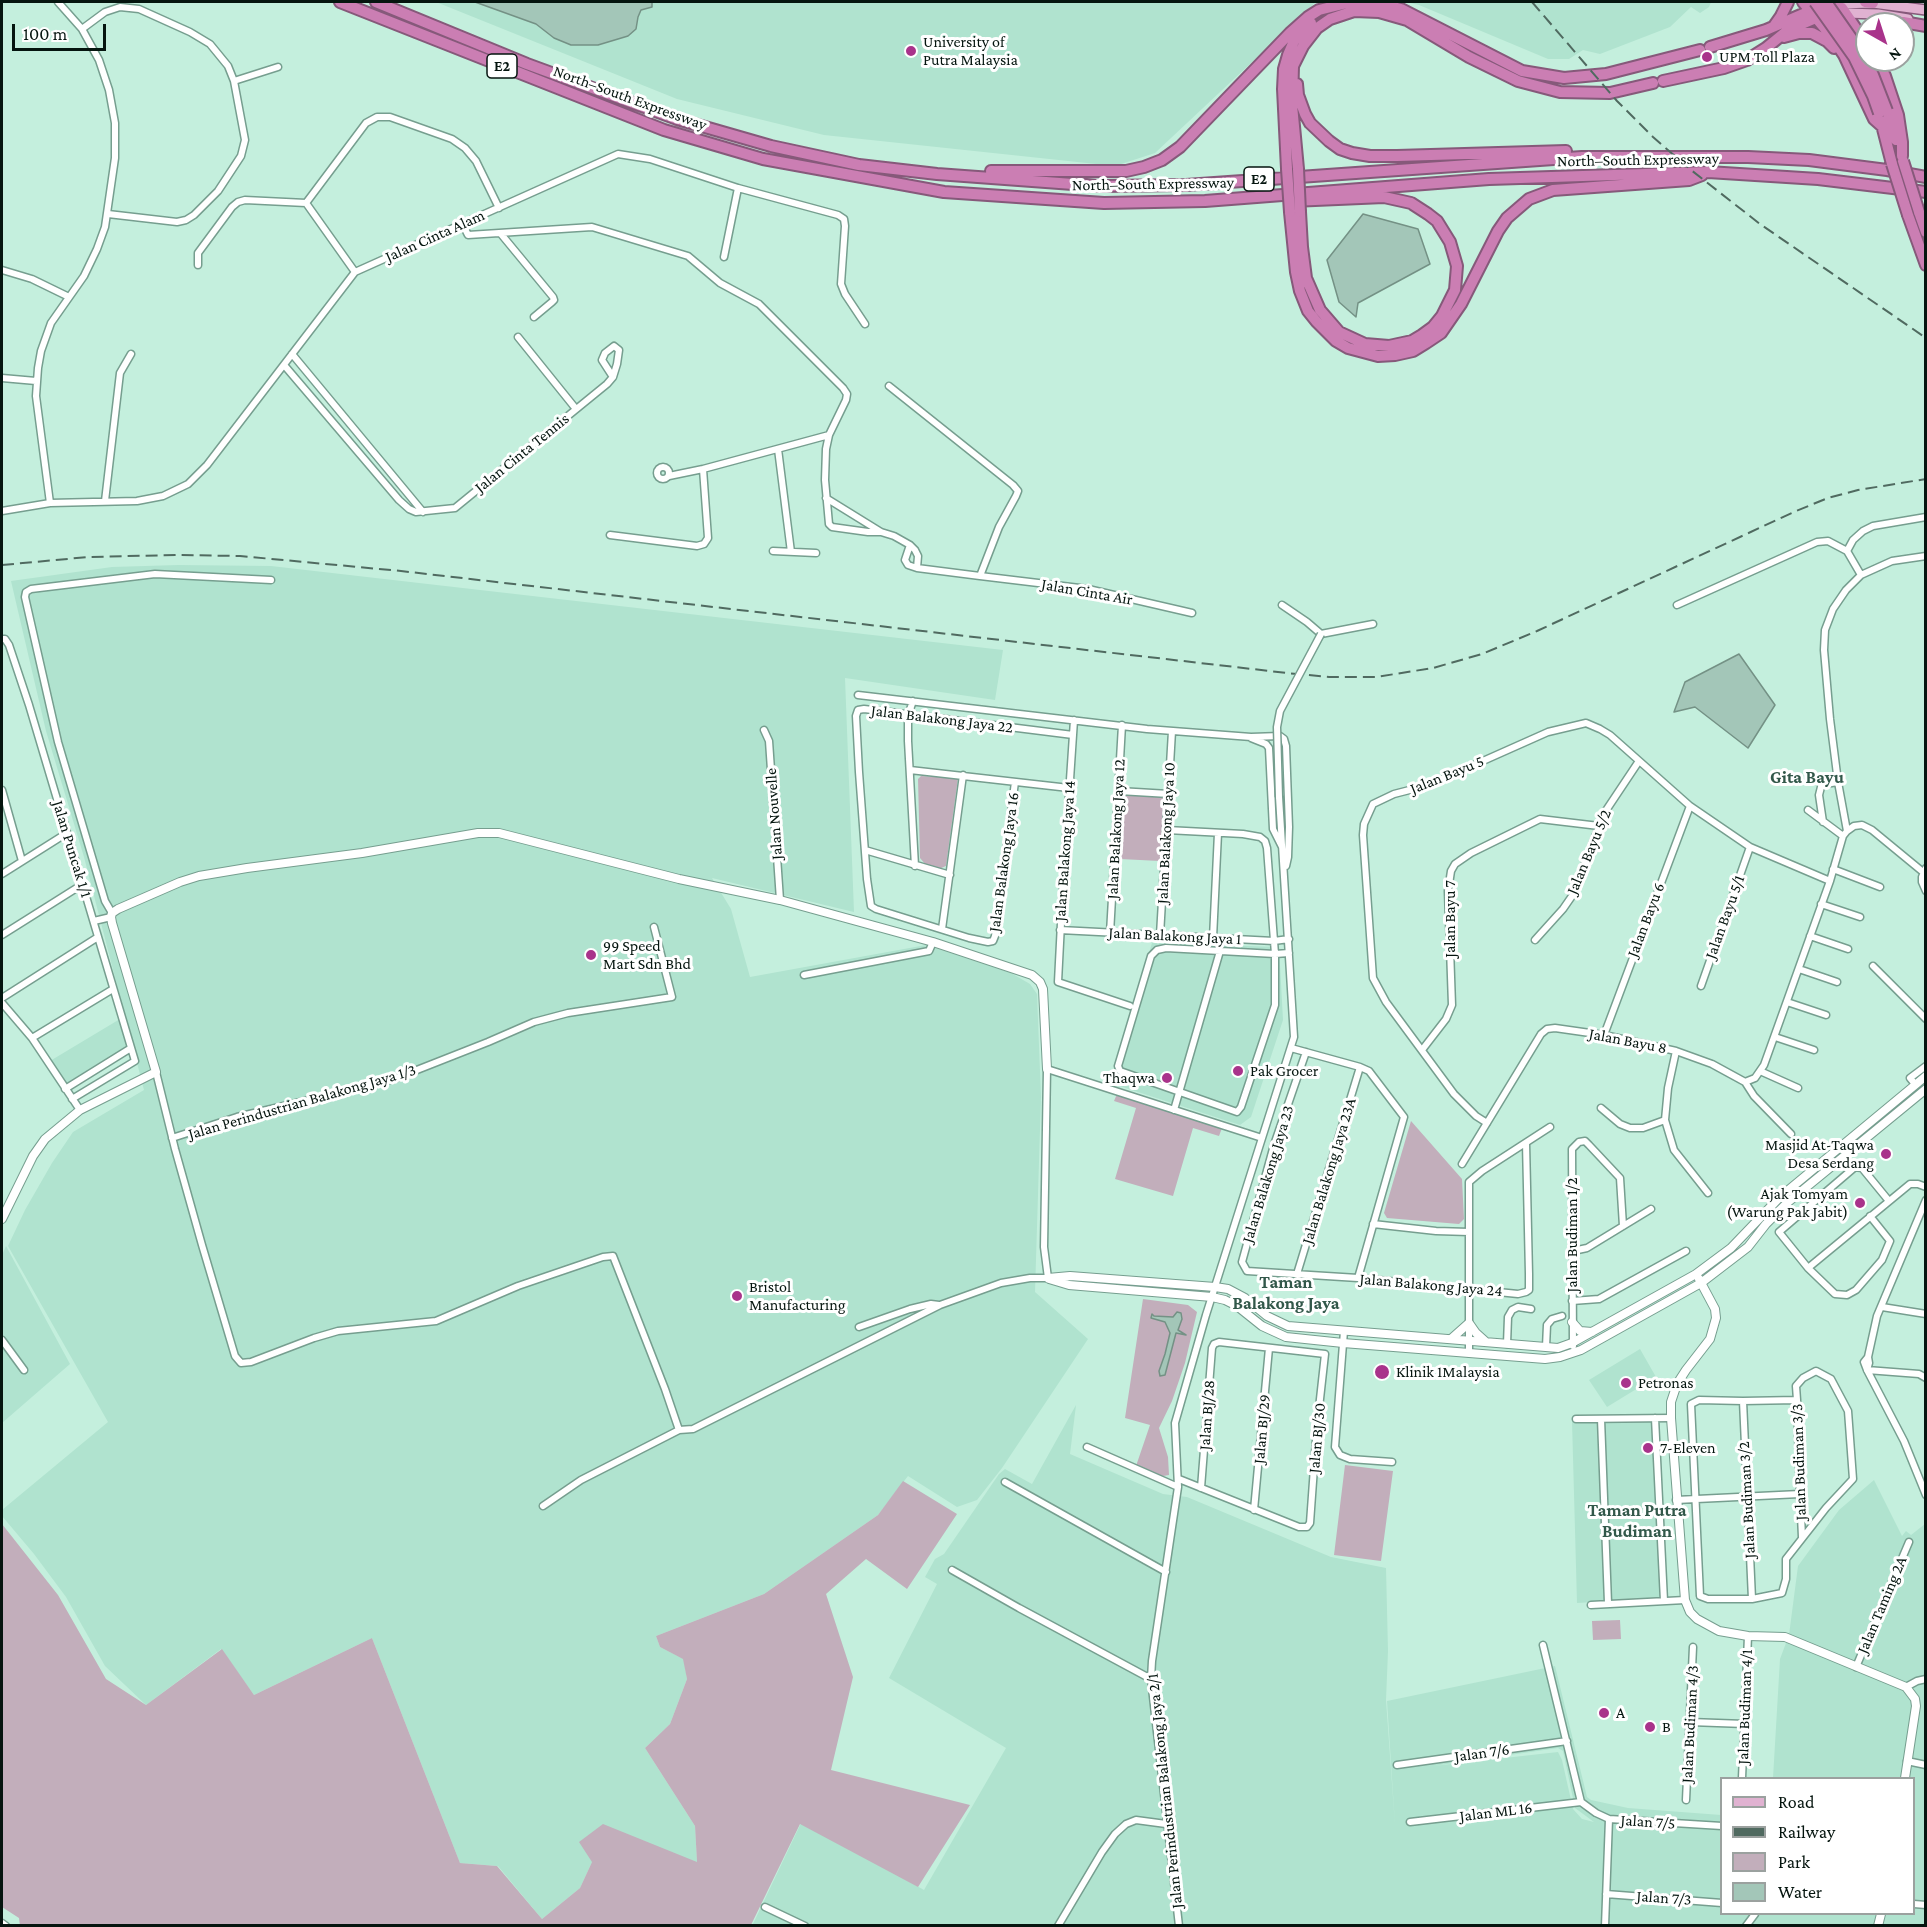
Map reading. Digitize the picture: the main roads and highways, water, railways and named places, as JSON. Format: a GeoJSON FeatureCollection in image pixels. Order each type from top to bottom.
{"type":"FeatureCollection","features":[{"type":"Feature","properties":{"kind":"highway","name":"North–South Expressway"},"geometry":{"type":"LineString","coordinates":[[340,2],[664,130],[764,159],[944,192],[1104,203],[1205,201],[1490,179],[1708,172],[1818,179],[1926,192]]}},
{"type":"Feature","properties":{"kind":"highway","name":"North–South Expressway"},"geometry":{"type":"LineString","coordinates":[[376,2],[527,64],[677,119],[771,146],[859,165],[937,174],[1100,186],[1186,185],[1582,157],[1748,157],[1809,160],[1926,177]]}},
{"type":"Feature","properties":{"kind":"highway"},"geometry":{"type":"LineString","coordinates":[[1774,27],[1788,2]]}},
{"type":"Feature","properties":{"kind":"highway"},"geometry":{"type":"LineString","coordinates":[[1803,2],[1814,10],[1854,57],[1883,112],[1883,127]]}},
{"type":"Feature","properties":{"kind":"highway"},"geometry":{"type":"LineString","coordinates":[[1826,2],[1861,52],[1873,75],[1914,214],[1926,265]]}},
{"type":"Feature","properties":{"kind":"highway"},"geometry":{"type":"LineString","coordinates":[[937,174],[964,171],[1126,171],[1162,160],[1180,147],[1308,17],[1319,10],[1347,3],[1387,5],[1419,17],[1522,71],[1564,78],[1606,74],[1705,48],[1774,27],[1814,10],[1840,6],[1855,28]]}},
{"type":"Feature","properties":{"kind":"highway"},"geometry":{"type":"LineString","coordinates":[[1332,6],[1294,41],[1288,55],[1282,89],[1292,169],[1296,272],[1300,291],[1308,310],[1316,321],[1336,341],[1348,348],[1378,356],[1395,355],[1413,351],[1441,333],[1461,304],[1502,225],[1516,208],[1529,199],[1552,190],[1689,180],[1708,172]]}},
{"type":"Feature","properties":{"kind":"highway"},"geometry":{"type":"LineString","coordinates":[[1292,169],[1293,66],[1309,36],[1330,19],[1354,11],[1379,12],[1407,20],[1469,57],[1518,81],[1560,92],[1610,93],[1724,68],[1747,60],[1814,10]]}},
{"type":"Feature","properties":{"kind":"highway"},"geometry":{"type":"LineString","coordinates":[[1814,10],[1844,55],[1874,119],[1883,127],[1899,161]]}},
{"type":"Feature","properties":{"kind":"highway"},"geometry":{"type":"LineString","coordinates":[[1775,39],[1799,33],[1812,33],[1827,41],[1844,55]]}},
{"type":"Feature","properties":{"kind":"highway"},"geometry":{"type":"LineString","coordinates":[[1298,57],[1298,95],[1305,114],[1320,134],[1340,149],[1370,156],[1564,151],[1576,152],[1582,157]]}},
{"type":"Feature","properties":{"kind":"highway"},"geometry":{"type":"LineString","coordinates":[[1883,72],[1898,115],[1902,142],[1899,161]]}},
{"type":"Feature","properties":{"kind":"highway"},"geometry":{"type":"LineString","coordinates":[[1205,201],[1220,205],[1384,197],[1411,203],[1437,221],[1454,253],[1457,266],[1455,290],[1442,316],[1432,327],[1412,341],[1389,346],[1365,344],[1339,332],[1320,310],[1306,278],[1295,212]]}},
{"type":"Feature","properties":{"kind":"highway"},"geometry":{"type":"LineString","coordinates":[[1914,214],[1926,232]]}},
{"type":"Feature","properties":{"kind":"main road"},"geometry":{"type":"LineString","coordinates":[[1840,6],[1869,2],[1926,10]]}},
{"type":"Feature","properties":{"kind":"main road"},"geometry":{"type":"LineString","coordinates":[[1840,6],[1926,24]]}},
{"type":"Feature","properties":{"kind":"water"},"geometry":{"type":"Polygon","coordinates":[[[475,2],[652,2],[652,7],[641,10],[636,29],[628,36],[598,45],[571,45],[554,38],[536,24],[475,2]]]}},
{"type":"Feature","properties":{"kind":"water"},"geometry":{"type":"Polygon","coordinates":[[[1363,214],[1418,229],[1430,264],[1358,303],[1356,317],[1339,302],[1327,260],[1363,214]]]}},
{"type":"Feature","properties":{"kind":"water"},"geometry":{"type":"Polygon","coordinates":[[[1739,654],[1775,705],[1748,748],[1695,707],[1674,712],[1685,682],[1739,654]]]}},
{"type":"Feature","properties":{"kind":"water"},"geometry":{"type":"Polygon","coordinates":[[[1177,1312],[1181,1313],[1182,1319],[1178,1330],[1186,1335],[1176,1333],[1165,1375],[1160,1376],[1159,1371],[1170,1333],[1165,1322],[1151,1318],[1152,1314],[1173,1317],[1177,1312]]]}},
{"type":"Feature","properties":{"kind":"railway"},"geometry":{"type":"LineString","coordinates":[[1532,2],[1617,101],[1691,170],[1760,224],[1926,338]]}},
{"type":"Feature","properties":{"kind":"railway"},"geometry":{"type":"LineString","coordinates":[[2,565],[88,557],[240,556],[401,571],[1287,673],[1329,677],[1376,677],[1433,668],[1482,654],[1828,498],[1858,490],[1926,479]]}},
{"type":"Feature","properties":{"kind":"place","name":"University of Putra Malaysia"},"geometry":{"type":"Point","coordinates":[911,51]}},
{"type":"Feature","properties":{"kind":"place","name":"UPM Toll Plaza"},"geometry":{"type":"Point","coordinates":[1707,57]}},
{"type":"Feature","properties":{"kind":"place","name":"99 Speed Mart Sdn Bhd"},"geometry":{"type":"Point","coordinates":[591,955]}},
{"type":"Feature","properties":{"kind":"place","name":"Pak Grocer"},"geometry":{"type":"Point","coordinates":[1238,1071]}},
{"type":"Feature","properties":{"kind":"place","name":"Thaqwa"},"geometry":{"type":"Point","coordinates":[1167,1078]}},
{"type":"Feature","properties":{"kind":"place","name":"Masjid At-Taqwa Desa Serdang"},"geometry":{"type":"Point","coordinates":[1886,1154]}},
{"type":"Feature","properties":{"kind":"place","name":"Ajak Tomyam (Warung Pak Jabit)"},"geometry":{"type":"Point","coordinates":[1860,1203]}},
{"type":"Feature","properties":{"kind":"place","name":"Bristol Manufacturing"},"geometry":{"type":"Point","coordinates":[737,1296]}},
{"type":"Feature","properties":{"kind":"place","name":"Klinik 1Malaysia"},"geometry":{"type":"Point","coordinates":[1382,1372]}},
{"type":"Feature","properties":{"kind":"place","name":"Petronas"},"geometry":{"type":"Point","coordinates":[1626,1383]}},
{"type":"Feature","properties":{"kind":"place","name":"7-Eleven"},"geometry":{"type":"Point","coordinates":[1648,1448]}},
{"type":"Feature","properties":{"kind":"place","name":"A"},"geometry":{"type":"Point","coordinates":[1604,1713]}},
{"type":"Feature","properties":{"kind":"place","name":"B"},"geometry":{"type":"Point","coordinates":[1650,1727]}},
{"type":"Feature","properties":{"kind":"district","name":"Gita Bayu"},"geometry":{"type":"Point","coordinates":[1807,777]}},
{"type":"Feature","properties":{"kind":"district","name":"Taman Balakong Jaya"},"geometry":{"type":"Point","coordinates":[1286,1292]}},
{"type":"Feature","properties":{"kind":"district","name":"Taman Putra Budiman"},"geometry":{"type":"Point","coordinates":[1637,1520]}}]}
